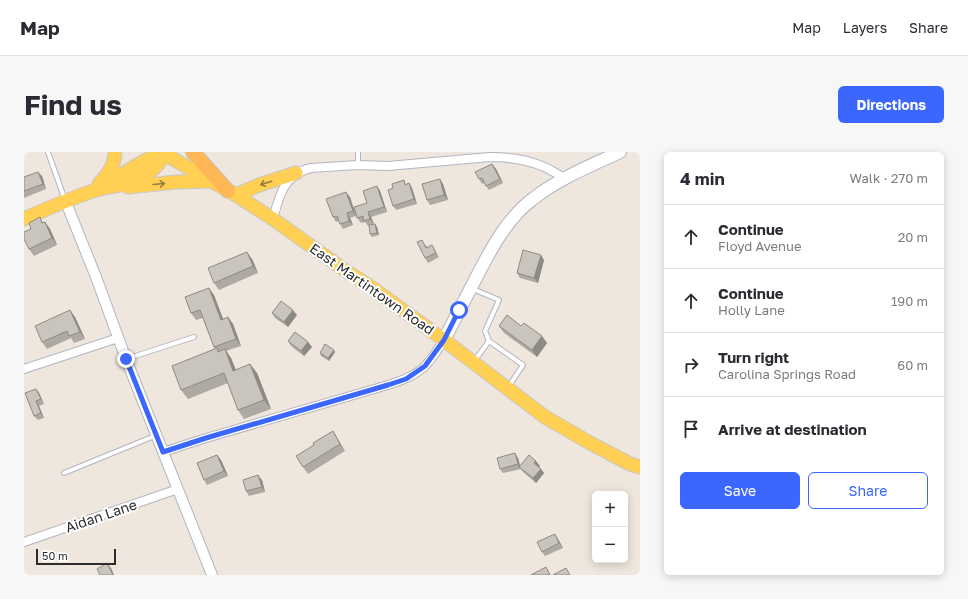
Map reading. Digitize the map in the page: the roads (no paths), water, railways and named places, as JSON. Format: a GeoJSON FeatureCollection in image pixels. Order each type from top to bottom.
{"type":"FeatureCollection","features":[{"type":"Feature","properties":{"kind":"highway"},"geometry":{"type":"LineString","coordinates":[[193,152],[232,193]]}},
{"type":"Feature","properties":{"kind":"main road"},"geometry":{"type":"LineString","coordinates":[[93,191],[110,171],[115,152]]}},
{"type":"Feature","properties":{"kind":"main road"},"geometry":{"type":"LineString","coordinates":[[444,340],[496,242],[518,213],[533,198],[564,178],[620,152]]}},
{"type":"Feature","properties":{"kind":"main road"},"geometry":{"type":"LineString","coordinates":[[24,218],[65,200],[136,180],[157,167],[163,153]]}},
{"type":"Feature","properties":{"kind":"main road","name":"East Martintown Road"},"geometry":{"type":"LineString","coordinates":[[163,153],[212,181],[273,219],[444,340],[545,417],[590,443],[630,464],[640,467]]}},
{"type":"Feature","properties":{"kind":"main road"},"geometry":{"type":"LineString","coordinates":[[232,193],[296,173]]}},
{"type":"Feature","properties":{"kind":"main road"},"geometry":{"type":"LineString","coordinates":[[93,191],[176,182],[212,181]]}},
{"type":"Feature","properties":{"kind":"street"},"geometry":{"type":"LineString","coordinates":[[519,152],[524,160]]}},
{"type":"Feature","properties":{"kind":"street"},"geometry":{"type":"LineString","coordinates":[[273,219],[278,198],[287,182],[296,173],[311,168],[388,166],[490,157],[524,160],[543,166],[564,178]]}},
{"type":"Feature","properties":{"kind":"street"},"geometry":{"type":"LineString","coordinates":[[65,200],[96,277],[126,359],[212,575]]}},
{"type":"Feature","properties":{"kind":"street"},"geometry":{"type":"LineString","coordinates":[[24,369],[118,338]]}},
{"type":"Feature","properties":{"kind":"street"},"geometry":{"type":"LineString","coordinates":[[163,452],[406,379],[425,366],[444,340]]}},
{"type":"Feature","properties":{"kind":"street","name":"Aidan Lane"},"geometry":{"type":"LineString","coordinates":[[24,542],[178,489]]}},
{"type":"Feature","properties":{"kind":"lane"},"geometry":{"type":"LineString","coordinates":[[48,152],[65,200]]}},
{"type":"Feature","properties":{"kind":"lane"},"geometry":{"type":"LineString","coordinates":[[358,152],[358,166]]}},
{"type":"Feature","properties":{"kind":"lane"},"geometry":{"type":"LineString","coordinates":[[470,289],[499,300],[485,332],[489,341],[523,365],[507,388]]}},
{"type":"Feature","properties":{"kind":"lane"},"geometry":{"type":"LineString","coordinates":[[126,359],[194,337]]}},
{"type":"Feature","properties":{"kind":"lane"},"geometry":{"type":"LineString","coordinates":[[473,363],[489,341]]}},
{"type":"Feature","properties":{"kind":"lane"},"geometry":{"type":"LineString","coordinates":[[64,473],[157,435]]}}]}
